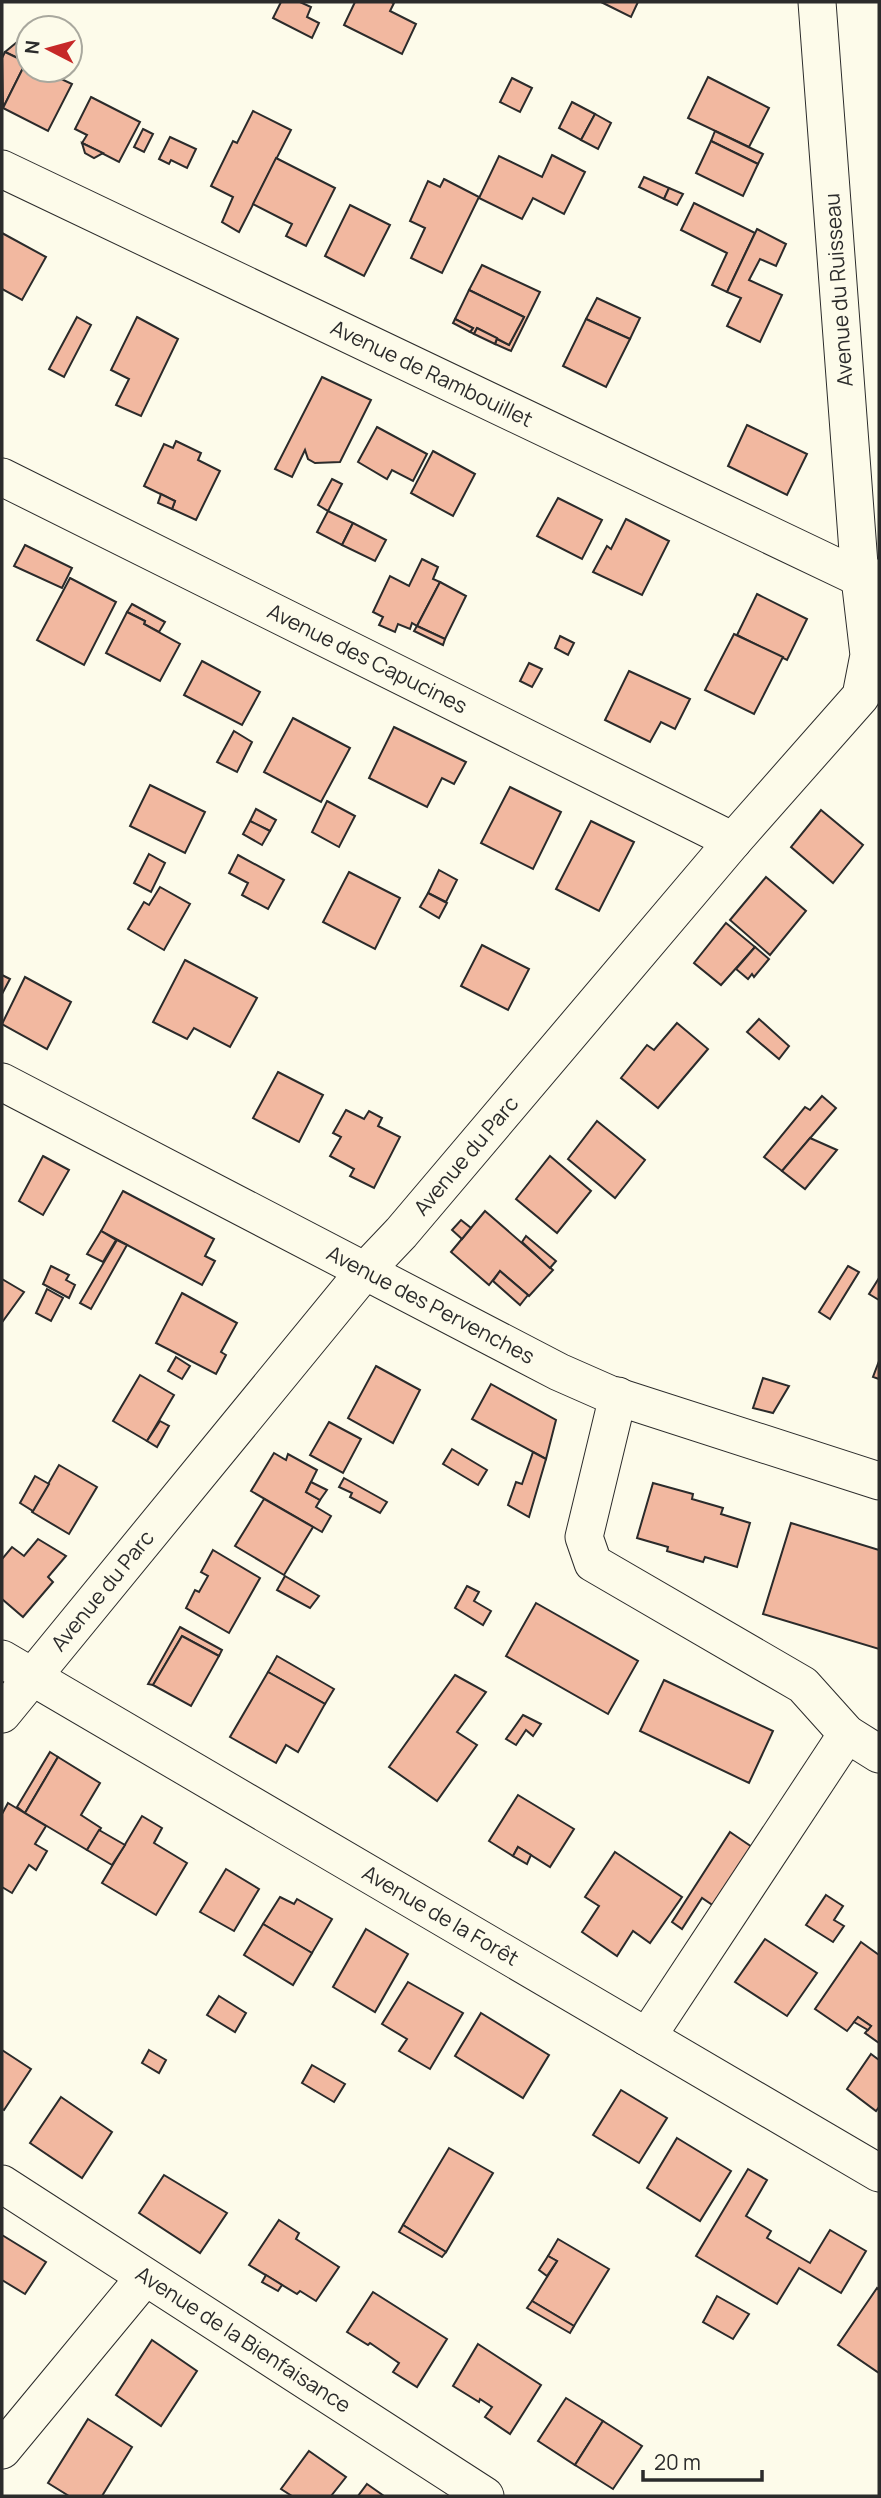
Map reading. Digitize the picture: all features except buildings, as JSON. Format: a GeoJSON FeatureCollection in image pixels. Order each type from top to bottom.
{"type":"FeatureCollection","features":[{"type":"Feature","properties":{"kind":"street","name":"Avenue du Ruisseau"},"geometry":{"type":"LineString","coordinates":[[817,2],[870,578]]}},
{"type":"Feature","properties":{"kind":"street","name":"Avenue de Rambouillet"},"geometry":{"type":"LineString","coordinates":[[2,169],[870,578]]}},
{"type":"Feature","properties":{"kind":"street","name":"Avenue des Capucines"},"geometry":{"type":"LineString","coordinates":[[2,477],[733,841]]}},
{"type":"Feature","properties":{"kind":"street","name":"Avenue du Parc"},"geometry":{"type":"LineString","coordinates":[[2,1714],[364,1272],[401,1233],[733,841],[861,696],[869,655],[870,578]]}},
{"type":"Feature","properties":{"kind":"street","name":"Avenue des Pervenches"},"geometry":{"type":"LineString","coordinates":[[2,1082],[559,1372],[618,1396],[879,1480]]}},
{"type":"Feature","properties":{"kind":"street"},"geometry":{"type":"LineString","coordinates":[[618,1396],[584,1536],[593,1563],[803,1685],[847,1734],[879,1754]]}},
{"type":"Feature","properties":{"kind":"street","name":"Avenue de la Forêt"},"geometry":{"type":"LineString","coordinates":[[2,1659],[879,2173]]}},
{"type":"Feature","properties":{"kind":"street"},"geometry":{"type":"LineString","coordinates":[[647,2037],[847,1734]]}},
{"type":"Feature","properties":{"kind":"street","name":"Avenue de la Bienfaisance"},"geometry":{"type":"LineString","coordinates":[[2,2183],[485,2496]]}},
{"type":"Feature","properties":{"kind":"street"},"geometry":{"type":"LineString","coordinates":[[2,2450],[145,2277]]}}]}
